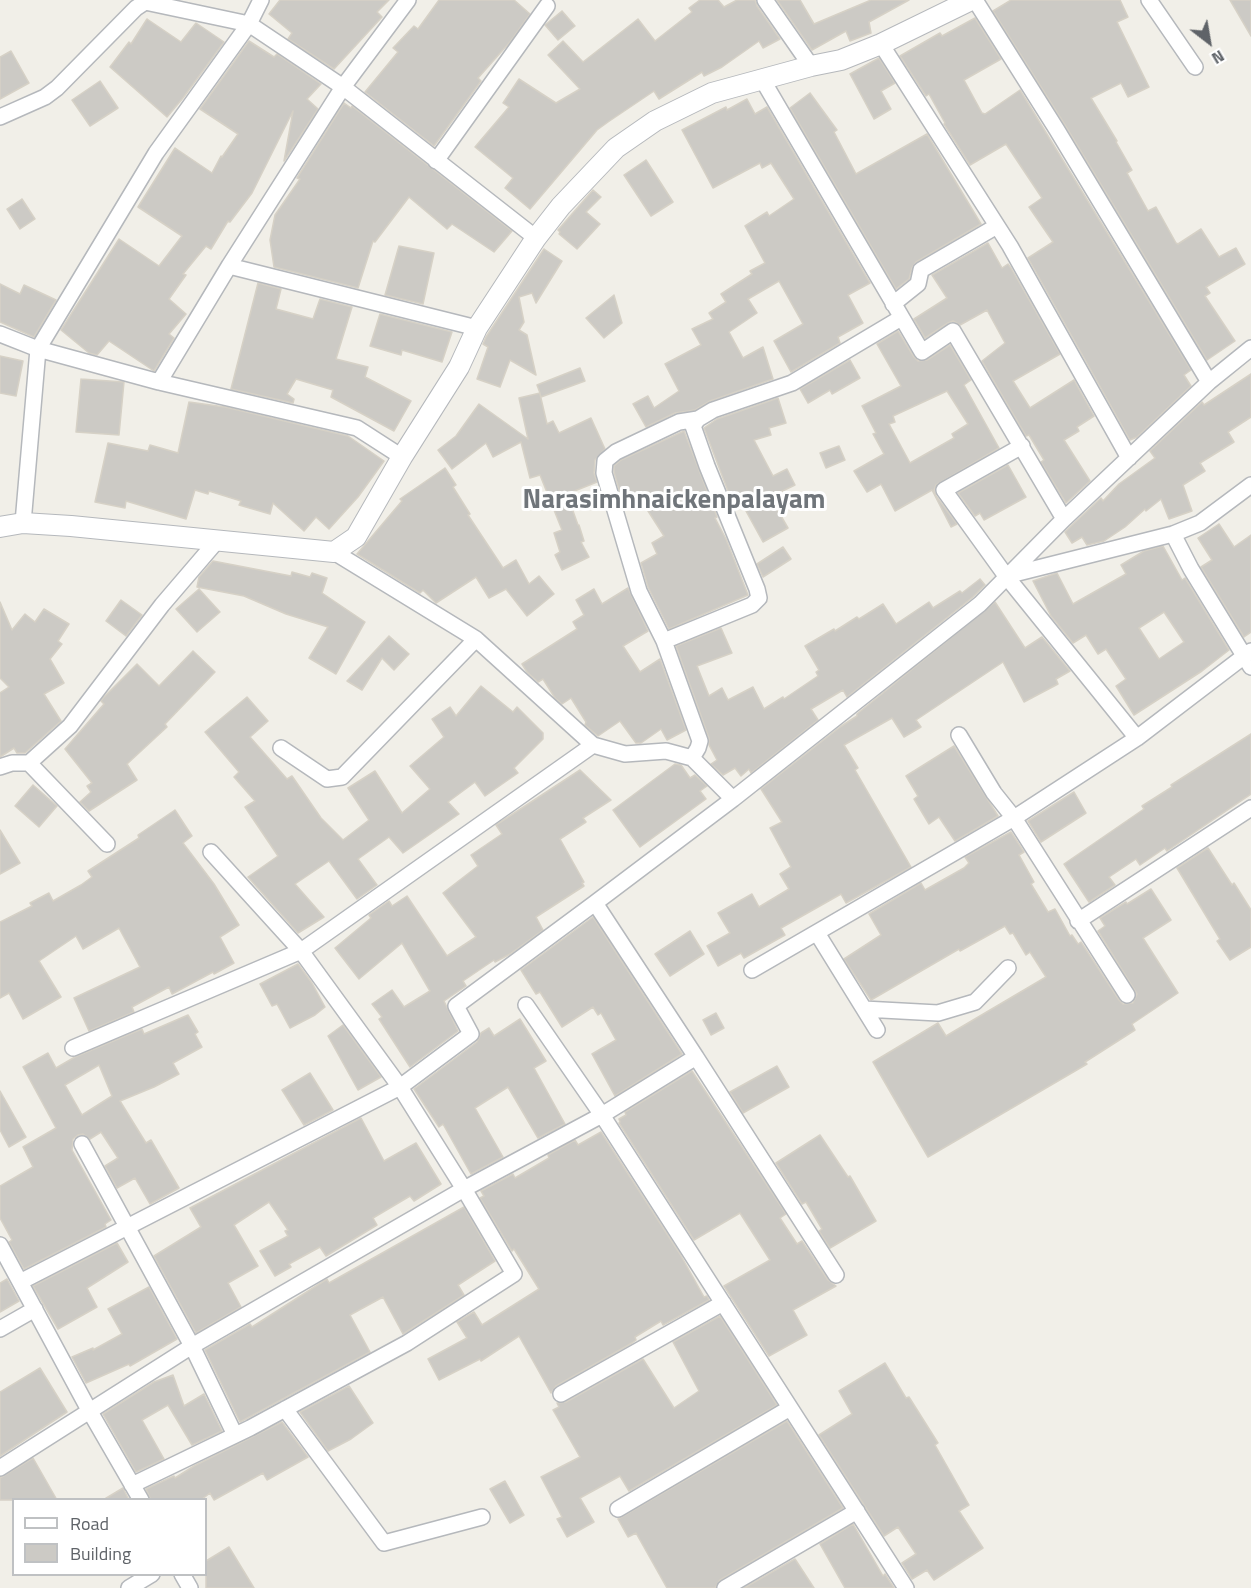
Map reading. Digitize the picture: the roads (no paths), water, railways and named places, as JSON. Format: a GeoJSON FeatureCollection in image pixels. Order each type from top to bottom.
{"type":"FeatureCollection","features":[{"type":"Feature","properties":{"kind":"street"},"geometry":{"type":"LineString","coordinates":[[23,523],[38,349],[156,153],[249,24],[261,0]]}},
{"type":"Feature","properties":{"kind":"street"},"geometry":{"type":"LineString","coordinates":[[159,382],[229,266],[343,87],[408,0]]}},
{"type":"Feature","properties":{"kind":"street"},"geometry":{"type":"LineString","coordinates":[[765,0],[811,66]]}},
{"type":"Feature","properties":{"kind":"street"},"geometry":{"type":"LineString","coordinates":[[334,552],[356,537],[402,457],[459,367],[477,328],[536,238],[561,206],[616,148],[655,121],[712,93],[841,60],[881,44],[973,0],[1057,130],[1209,382]]}},
{"type":"Feature","properties":{"kind":"street"},"geometry":{"type":"LineString","coordinates":[[1149,0],[1195,67]]}},
{"type":"Feature","properties":{"kind":"street"},"geometry":{"type":"LineString","coordinates":[[0,117],[45,97],[57,88],[135,8],[145,2],[249,24],[343,87],[536,238]]}},
{"type":"Feature","properties":{"kind":"street"},"geometry":{"type":"LineString","coordinates":[[436,161],[547,6]]}},
{"type":"Feature","properties":{"kind":"street"},"geometry":{"type":"LineString","coordinates":[[881,44],[997,226],[1129,458]]}},
{"type":"Feature","properties":{"kind":"street"},"geometry":{"type":"LineString","coordinates":[[762,79],[922,352],[953,332],[1064,519]]}},
{"type":"Feature","properties":{"kind":"street"},"geometry":{"type":"LineString","coordinates":[[692,758],[700,741],[664,641],[639,591],[604,473],[605,461],[616,452],[679,422],[698,419],[713,410],[792,383],[897,311],[918,284],[921,270],[997,226]]}},
{"type":"Feature","properties":{"kind":"street"},"geometry":{"type":"LineString","coordinates":[[229,266],[477,328]]}},
{"type":"Feature","properties":{"kind":"street"},"geometry":{"type":"LineString","coordinates":[[0,334],[38,349],[159,382],[357,428],[402,457]]}},
{"type":"Feature","properties":{"kind":"street"},"geometry":{"type":"LineString","coordinates":[[20,1282],[400,1087],[471,1034],[456,1006],[733,799],[980,604],[1064,519],[1209,382],[1251,348]]}},
{"type":"Feature","properties":{"kind":"street"},"geometry":{"type":"LineString","coordinates":[[664,641],[752,605],[759,598],[693,426],[698,419]]}},
{"type":"Feature","properties":{"kind":"street"},"geometry":{"type":"LineString","coordinates":[[1022,446],[944,490],[1006,576],[1137,738]]}},
{"type":"Feature","properties":{"kind":"street"},"geometry":{"type":"LineString","coordinates":[[1006,576],[1173,534],[1200,523],[1251,485]]}},
{"type":"Feature","properties":{"kind":"street"},"geometry":{"type":"LineString","coordinates":[[0,527],[23,523],[334,552],[476,639],[593,745],[625,754],[666,752],[692,758],[733,799]]}},
{"type":"Feature","properties":{"kind":"street"},"geometry":{"type":"LineString","coordinates":[[752,970],[1014,818],[1137,738],[1248,658],[1191,570],[1173,534]]}},
{"type":"Feature","properties":{"kind":"street"},"geometry":{"type":"LineString","coordinates":[[0,767],[12,763],[29,763],[70,726],[162,605],[216,542]]}},
{"type":"Feature","properties":{"kind":"street"},"geometry":{"type":"LineString","coordinates":[[280,748],[327,779],[342,777],[476,639]]}},
{"type":"Feature","properties":{"kind":"street"},"geometry":{"type":"LineString","coordinates":[[959,735],[994,793],[1014,818],[1127,995]]}},
{"type":"Feature","properties":{"kind":"street"},"geometry":{"type":"LineString","coordinates":[[73,1048],[301,951],[593,745]]}},
{"type":"Feature","properties":{"kind":"street"},"geometry":{"type":"LineString","coordinates":[[29,763],[107,844]]}},
{"type":"Feature","properties":{"kind":"street"},"geometry":{"type":"LineString","coordinates":[[1078,921],[1251,808]]}},
{"type":"Feature","properties":{"kind":"street"},"geometry":{"type":"LineString","coordinates":[[132,1485],[235,1435],[407,1343],[514,1274],[400,1087],[301,951],[211,852]]}},
{"type":"Feature","properties":{"kind":"street"},"geometry":{"type":"LineString","coordinates":[[595,903],[836,1275]]}},
{"type":"Feature","properties":{"kind":"street"},"geometry":{"type":"LineString","coordinates":[[817,933],[878,1030]]}},
{"type":"Feature","properties":{"kind":"street"},"geometry":{"type":"LineString","coordinates":[[864,1009],[938,1013],[975,1002],[1008,968]]}},
{"type":"Feature","properties":{"kind":"street"},"geometry":{"type":"LineString","coordinates":[[526,1005],[602,1115],[906,1588]]}},
{"type":"Feature","properties":{"kind":"street"},"geometry":{"type":"LineString","coordinates":[[0,1468],[192,1346],[464,1189],[602,1115],[696,1057]]}},
{"type":"Feature","properties":{"kind":"street"},"geometry":{"type":"LineString","coordinates":[[82,1144],[192,1346],[235,1435]]}},
{"type":"Feature","properties":{"kind":"street"},"geometry":{"type":"LineString","coordinates":[[0,1245],[89,1410],[140,1498]]}},
{"type":"Feature","properties":{"kind":"street"},"geometry":{"type":"LineString","coordinates":[[561,1394],[723,1303]]}},
{"type":"Feature","properties":{"kind":"street"},"geometry":{"type":"LineString","coordinates":[[0,1329],[35,1309]]}},
{"type":"Feature","properties":{"kind":"street"},"geometry":{"type":"LineString","coordinates":[[618,1509],[790,1408]]}},
{"type":"Feature","properties":{"kind":"street"},"geometry":{"type":"LineString","coordinates":[[285,1409],[384,1543],[482,1517]]}},
{"type":"Feature","properties":{"kind":"street"},"geometry":{"type":"LineString","coordinates":[[724,1588],[857,1512]]}},
{"type":"Feature","properties":{"kind":"street"},"geometry":{"type":"LineString","coordinates":[[129,1588],[150,1576]]}},
{"type":"Feature","properties":{"kind":"district","name":"Narasimhnaickenpalayam"},"geometry":{"type":"Point","coordinates":[674,501]}}]}
